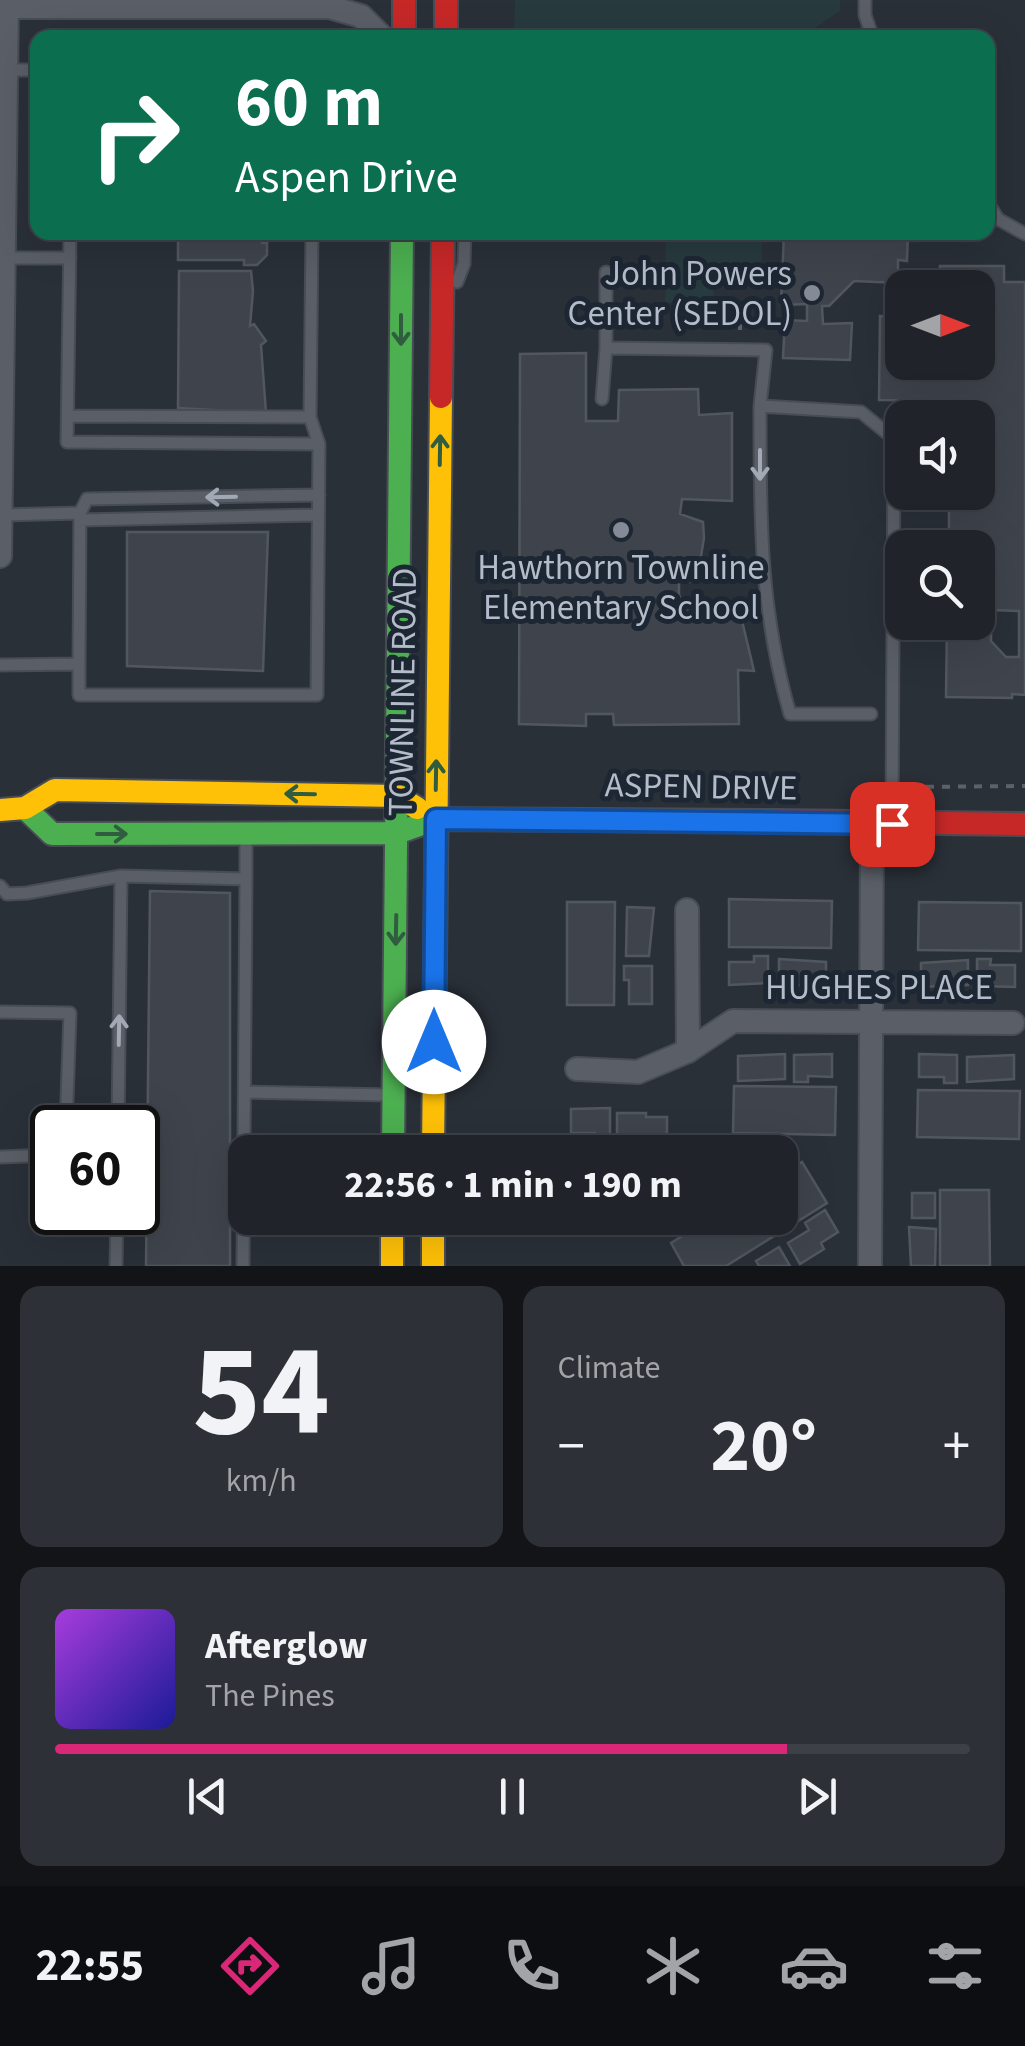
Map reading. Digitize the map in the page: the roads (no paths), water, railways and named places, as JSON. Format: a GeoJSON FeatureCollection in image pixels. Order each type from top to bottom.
{"type":"FeatureCollection","features":[{"type":"Feature","properties":{"kind":"main road"},"geometry":{"type":"LineString","coordinates":[[404,0],[404,30]]}},
{"type":"Feature","properties":{"kind":"main road"},"geometry":{"type":"LineString","coordinates":[[444,30],[446,0]]}},
{"type":"Feature","properties":{"kind":"main road","name":"TOWNLINE ROAD"},"geometry":{"type":"LineString","coordinates":[[393,1135],[402,240]]}},
{"type":"Feature","properties":{"kind":"main road","name":"TOWNLINE ROAD"},"geometry":{"type":"LineString","coordinates":[[433,1135],[443,240]]}},
{"type":"Feature","properties":{"kind":"main road"},"geometry":{"type":"LineString","coordinates":[[0,810],[25,808],[55,790],[398,796],[436,819]]}},
{"type":"Feature","properties":{"kind":"main road","name":"ASPEN DRIVE"},"geometry":{"type":"LineString","coordinates":[[25,808],[52,834],[397,833],[436,819],[1025,824]]}},
{"type":"Feature","properties":{"kind":"main road"},"geometry":{"type":"LineString","coordinates":[[392,1235],[392,1266]]}},
{"type":"Feature","properties":{"kind":"main road"},"geometry":{"type":"LineString","coordinates":[[432,1266],[433,1235]]}},
{"type":"Feature","properties":{"kind":"street"},"geometry":{"type":"LineString","coordinates":[[416,0],[439,30]]}},
{"type":"Feature","properties":{"kind":"street"},"geometry":{"type":"LineString","coordinates":[[0,556],[8,70],[5,5],[329,7],[362,16],[375,30]]}},
{"type":"Feature","properties":{"kind":"street"},"geometry":{"type":"LineString","coordinates":[[869,1265],[872,1021],[882,824]]}},
{"type":"Feature","properties":{"kind":"street"},"geometry":{"type":"LineString","coordinates":[[687,910],[688,1051]]}},
{"type":"Feature","properties":{"kind":"street","name":"HUGHES PLACE"},"geometry":{"type":"LineString","coordinates":[[577,1069],[638,1072],[688,1051],[734,1021],[1013,1022]]}},
{"type":"Feature","properties":{"kind":"lane"},"geometry":{"type":"LineString","coordinates":[[864,0],[864,15],[870,30]]}},
{"type":"Feature","properties":{"kind":"lane"},"geometry":{"type":"LineString","coordinates":[[8,70],[30,70]]}},
{"type":"Feature","properties":{"kind":"lane"},"geometry":{"type":"LineString","coordinates":[[995,214],[1025,234]]}},
{"type":"Feature","properties":{"kind":"lane"},"geometry":{"type":"LineString","coordinates":[[70,240],[67,442],[319,444]]}},
{"type":"Feature","properties":{"kind":"lane"},"geometry":{"type":"LineString","coordinates":[[312,240],[310,417],[319,444],[319,495],[318,515],[317,695],[80,695],[80,516],[87,499],[319,495]]}},
{"type":"Feature","properties":{"kind":"lane"},"geometry":{"type":"LineString","coordinates":[[442,319],[464,264],[465,240]]}},
{"type":"Feature","properties":{"kind":"lane"},"geometry":{"type":"LineString","coordinates":[[4,258],[70,258]]}},
{"type":"Feature","properties":{"kind":"lane"},"geometry":{"type":"LineString","coordinates":[[602,400],[606,272]]}},
{"type":"Feature","properties":{"kind":"lane"},"geometry":{"type":"LineString","coordinates":[[606,348],[766,350],[760,406],[762,561],[764,600],[776,667],[790,714],[871,714]]}},
{"type":"Feature","properties":{"kind":"lane"},"geometry":{"type":"LineString","coordinates":[[760,406],[861,412],[894,439],[892,787],[882,824]]}},
{"type":"Feature","properties":{"kind":"lane"},"geometry":{"type":"LineString","coordinates":[[68,416],[310,417]]}},
{"type":"Feature","properties":{"kind":"lane"},"geometry":{"type":"LineString","coordinates":[[1,515],[318,515]]}},
{"type":"Feature","properties":{"kind":"lane"},"geometry":{"type":"LineString","coordinates":[[0,665],[80,664]]}},
{"type":"Feature","properties":{"kind":"lane"},"geometry":{"type":"LineString","coordinates":[[243,1266],[246,834]]}},
{"type":"Feature","properties":{"kind":"lane"},"geometry":{"type":"LineString","coordinates":[[0,886],[7,894],[122,876],[246,879]]}},
{"type":"Feature","properties":{"kind":"lane"},"geometry":{"type":"LineString","coordinates":[[118,1105],[122,876]]}},
{"type":"Feature","properties":{"kind":"lane"},"geometry":{"type":"LineString","coordinates":[[0,1012],[70,1012],[67,1105]]}},
{"type":"Feature","properties":{"kind":"lane"},"geometry":{"type":"LineString","coordinates":[[245,1092],[394,1094]]}},
{"type":"Feature","properties":{"kind":"lane"},"geometry":{"type":"LineString","coordinates":[[0,1156],[30,1155]]}},
{"type":"Feature","properties":{"kind":"lane"},"geometry":{"type":"LineString","coordinates":[[116,1235],[116,1266]]}},
{"type":"Feature","properties":{"kind":"place","name":"John Powers Center (SEDOL)"},"geometry":{"type":"Point","coordinates":[812,293]}},
{"type":"Feature","properties":{"kind":"place","name":"Hawthorn Townline Elementary School"},"geometry":{"type":"Point","coordinates":[621,530]}}]}
